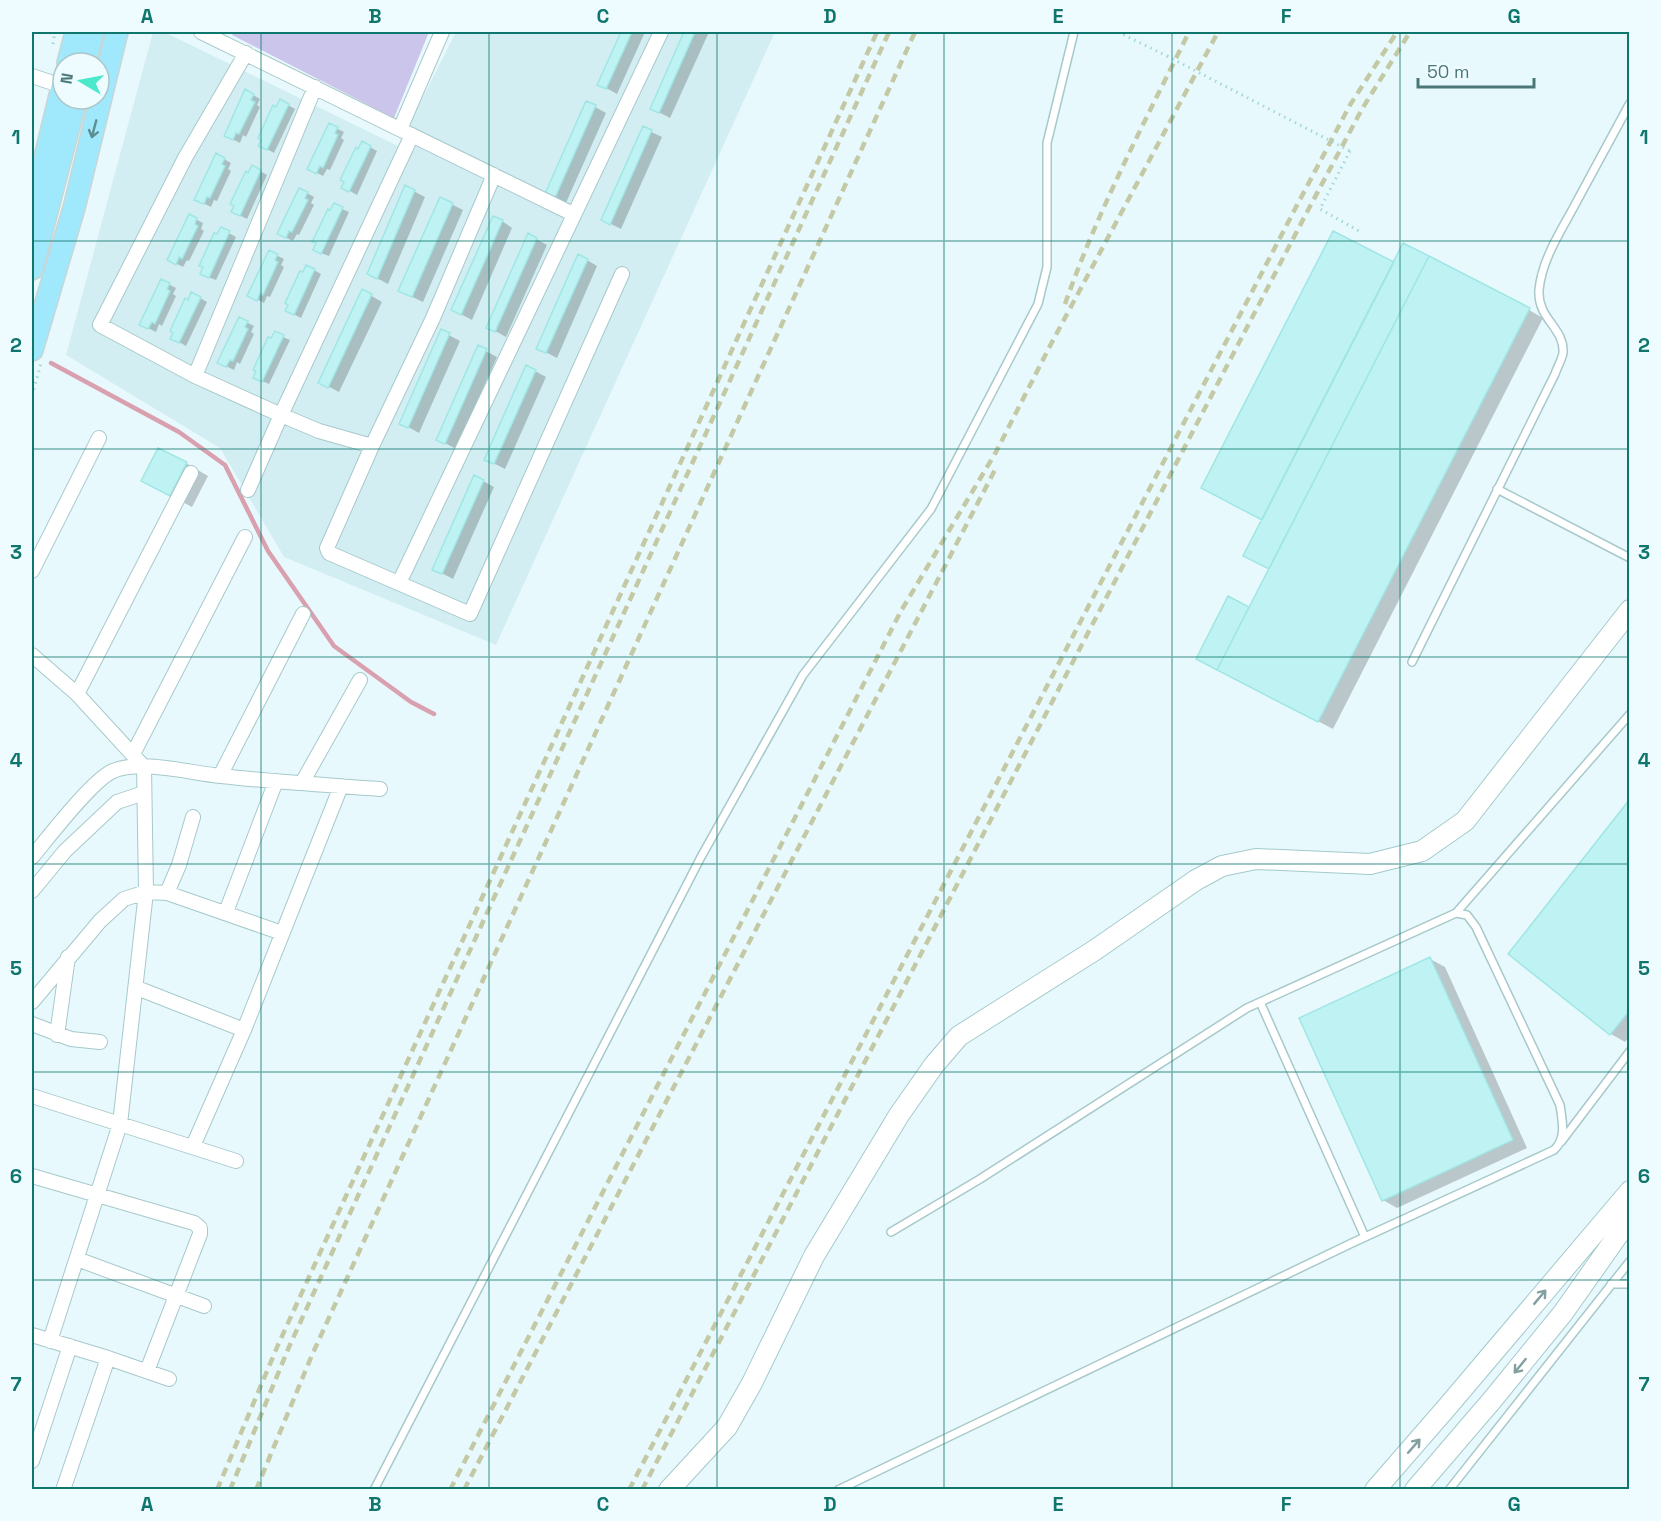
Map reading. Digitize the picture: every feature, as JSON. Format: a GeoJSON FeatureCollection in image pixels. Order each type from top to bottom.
{"type":"FeatureCollection","features":[{"type":"Feature","properties":{"kind":"main road"},"geometry":{"type":"LineString","coordinates":[[71,51],[76,32]]}},
{"type":"Feature","properties":{"kind":"main road"},"geometry":{"type":"LineString","coordinates":[[88,51],[93,32]]}},
{"type":"Feature","properties":{"kind":"main road"},"geometry":{"type":"LineString","coordinates":[[32,350],[74,208],[117,32]]}},
{"type":"Feature","properties":{"kind":"main road"},"geometry":{"type":"LineString","coordinates":[[33,199],[60,111]]}},
{"type":"Feature","properties":{"kind":"main road"},"geometry":{"type":"LineString","coordinates":[[32,269],[63,111]]}},
{"type":"Feature","properties":{"kind":"street"},"geometry":{"type":"LineString","coordinates":[[201,32],[573,214]]}},
{"type":"Feature","properties":{"kind":"street"},"geometry":{"type":"LineString","coordinates":[[248,489],[406,132],[442,32]]}},
{"type":"Feature","properties":{"kind":"street"},"geometry":{"type":"LineString","coordinates":[[399,583],[661,32]]}},
{"type":"Feature","properties":{"kind":"street"},"geometry":{"type":"LineString","coordinates":[[246,53],[185,158],[100,325],[195,376],[281,415],[319,431],[372,446]]}},
{"type":"Feature","properties":{"kind":"street"},"geometry":{"type":"LineString","coordinates":[[32,76],[51,83]]}},
{"type":"Feature","properties":{"kind":"street"},"geometry":{"type":"LineString","coordinates":[[195,376],[315,87]]}},
{"type":"Feature","properties":{"kind":"street"},"geometry":{"type":"LineString","coordinates":[[494,175],[433,318],[372,446],[327,551],[470,614],[622,274]]}},
{"type":"Feature","properties":{"kind":"street"},"geometry":{"type":"LineString","coordinates":[[32,572],[99,438]]}},
{"type":"Feature","properties":{"kind":"street"},"geometry":{"type":"LineString","coordinates":[[77,694],[191,473]]}},
{"type":"Feature","properties":{"kind":"street"},"geometry":{"type":"LineString","coordinates":[[133,754],[245,537]]}},
{"type":"Feature","properties":{"kind":"street"},"geometry":{"type":"LineString","coordinates":[[669,1490],[727,1426],[752,1383],[814,1256],[899,1115],[934,1065],[959,1036],[1095,950],[1196,880],[1222,866],[1256,859],[1370,864],[1422,851],[1465,820],[1629,610]]}},
{"type":"Feature","properties":{"kind":"street"},"geometry":{"type":"LineString","coordinates":[[220,776],[303,614]]}},
{"type":"Feature","properties":{"kind":"street"},"geometry":{"type":"LineString","coordinates":[[32,656],[77,694],[133,754],[144,780],[146,892],[120,1124],[50,1341]]}},
{"type":"Feature","properties":{"kind":"street"},"geometry":{"type":"LineString","coordinates":[[302,783],[360,680]]}},
{"type":"Feature","properties":{"kind":"street"},"geometry":{"type":"LineString","coordinates":[[32,857],[91,789],[111,771],[124,768],[144,780],[220,776],[274,785],[302,783],[338,792],[380,789]]}},
{"type":"Feature","properties":{"kind":"street"},"geometry":{"type":"LineString","coordinates":[[32,891],[65,851],[144,780]]}},
{"type":"Feature","properties":{"kind":"street"},"geometry":{"type":"LineString","coordinates":[[226,912],[274,785]]}},
{"type":"Feature","properties":{"kind":"street"},"geometry":{"type":"LineString","coordinates":[[193,1146],[244,1030],[338,792]]}},
{"type":"Feature","properties":{"kind":"street"},"geometry":{"type":"LineString","coordinates":[[166,893],[179,865],[194,817]]}},
{"type":"Feature","properties":{"kind":"street"},"geometry":{"type":"LineString","coordinates":[[32,1002],[68,956],[100,921],[124,899],[146,892],[166,893],[282,933]]}},
{"type":"Feature","properties":{"kind":"street"},"geometry":{"type":"LineString","coordinates":[[57,1035],[68,956]]}},
{"type":"Feature","properties":{"kind":"street"},"geometry":{"type":"LineString","coordinates":[[137,988],[244,1030]]}},
{"type":"Feature","properties":{"kind":"street"},"geometry":{"type":"LineString","coordinates":[[32,1024],[71,1039],[100,1042]]}},
{"type":"Feature","properties":{"kind":"street"},"geometry":{"type":"LineString","coordinates":[[32,1096],[236,1161]]}},
{"type":"Feature","properties":{"kind":"street"},"geometry":{"type":"LineString","coordinates":[[32,1176],[194,1223],[200,1228],[200,1234],[147,1371]]}},
{"type":"Feature","properties":{"kind":"street"},"geometry":{"type":"LineString","coordinates":[[1375,1490],[1629,1191]]}},
{"type":"Feature","properties":{"kind":"street"},"geometry":{"type":"LineString","coordinates":[[1415,1490],[1563,1313],[1629,1218]]}},
{"type":"Feature","properties":{"kind":"street"},"geometry":{"type":"LineString","coordinates":[[77,1259],[204,1306]]}},
{"type":"Feature","properties":{"kind":"street"},"geometry":{"type":"LineString","coordinates":[[32,1335],[169,1379]]}},
{"type":"Feature","properties":{"kind":"street"},"geometry":{"type":"LineString","coordinates":[[32,1461],[70,1346]]}},
{"type":"Feature","properties":{"kind":"street"},"geometry":{"type":"LineString","coordinates":[[63,1490],[108,1358]]}},
{"type":"Feature","properties":{"kind":"lane"},"geometry":{"type":"LineString","coordinates":[[374,1490],[700,857],[803,675],[931,509],[1038,304],[1047,267],[1047,143],[1074,32]]}},
{"type":"Feature","properties":{"kind":"lane"},"geometry":{"type":"LineString","coordinates":[[1412,662],[1555,374],[1563,352],[1560,339],[1539,305],[1539,289],[1543,271],[1559,235],[1629,103]]}},
{"type":"Feature","properties":{"kind":"lane"},"geometry":{"type":"LineString","coordinates":[[1497,489],[1629,558]]}},
{"type":"Feature","properties":{"kind":"lane"},"geometry":{"type":"LineString","coordinates":[[891,1232],[980,1179],[1227,1020],[1260,1002],[1456,913],[1629,714]]}},
{"type":"Feature","properties":{"kind":"lane"},"geometry":{"type":"LineString","coordinates":[[1456,913],[1467,915],[1476,927],[1560,1105],[1563,1131],[1560,1144]]}},
{"type":"Feature","properties":{"kind":"lane"},"geometry":{"type":"LineString","coordinates":[[1260,1002],[1365,1237]]}},
{"type":"Feature","properties":{"kind":"lane"},"geometry":{"type":"LineString","coordinates":[[838,1490],[1365,1237],[1554,1150],[1629,1051]]}},
{"type":"Feature","properties":{"kind":"lane"},"geometry":{"type":"LineString","coordinates":[[1449,1490],[1629,1261]]}},
{"type":"Feature","properties":{"kind":"lane"},"geometry":{"type":"LineString","coordinates":[[1611,1284],[1629,1284]]}},
{"type":"Feature","properties":{"kind":"path"},"geometry":{"type":"LineString","coordinates":[[1118,32],[1350,151],[1320,209],[1359,231]]}},
{"type":"Feature","properties":{"kind":"shaded area"},"geometry":{"type":"Polygon","coordinates":[[[153,32],[164,32],[398,146],[456,32],[775,32],[496,645],[284,557],[220,448],[66,355],[153,32]]]}},
{"type":"Feature","properties":{"kind":"shaded area"},"geometry":{"type":"Polygon","coordinates":[[[234,32],[429,32],[394,118],[232,35],[234,32]]]}},
{"type":"Feature","properties":{"kind":"building"},"geometry":{"type":"Polygon","coordinates":[[[621,32],[632,32],[606,89],[597,85],[621,32]]]}},
{"type":"Feature","properties":{"kind":"building"},"geometry":{"type":"Polygon","coordinates":[[[684,32],[695,32],[659,113],[650,109],[684,32]]]}},
{"type":"Feature","properties":{"kind":"building"},"geometry":{"type":"Polygon","coordinates":[[[245,89],[254,94],[251,100],[255,102],[239,134],[236,133],[233,140],[224,136],[245,89]]]}},
{"type":"Feature","properties":{"kind":"building"},"geometry":{"type":"Polygon","coordinates":[[[280,99],[289,104],[267,150],[258,146],[261,140],[258,138],[273,105],[276,107],[280,99]]]}},
{"type":"Feature","properties":{"kind":"building"},"geometry":{"type":"Polygon","coordinates":[[[586,101],[596,105],[554,200],[544,196],[586,101]]]}},
{"type":"Feature","properties":{"kind":"building"},"geometry":{"type":"Polygon","coordinates":[[[329,123],[338,127],[335,133],[338,135],[323,168],[320,166],[316,174],[307,169],[329,123]]]}},
{"type":"Feature","properties":{"kind":"building"},"geometry":{"type":"Polygon","coordinates":[[[643,126],[652,130],[610,225],[601,220],[643,126]]]}},
{"type":"Feature","properties":{"kind":"building"},"geometry":{"type":"Polygon","coordinates":[[[362,141],[371,146],[349,192],[341,188],[344,182],[340,180],[356,147],[358,149],[362,141]]]}},
{"type":"Feature","properties":{"kind":"building"},"geometry":{"type":"Polygon","coordinates":[[[216,153],[225,158],[222,164],[225,166],[210,198],[207,197],[204,204],[194,200],[216,153]]]}},
{"type":"Feature","properties":{"kind":"building"},"geometry":{"type":"Polygon","coordinates":[[[252,165],[261,170],[240,216],[231,212],[234,206],[230,204],[246,171],[248,173],[252,165]]]}},
{"type":"Feature","properties":{"kind":"building"},"geometry":{"type":"Polygon","coordinates":[[[405,185],[415,190],[377,279],[367,274],[405,185]]]}},
{"type":"Feature","properties":{"kind":"building"},"geometry":{"type":"Polygon","coordinates":[[[299,188],[308,192],[305,198],[308,200],[292,232],[289,231],[286,238],[277,234],[299,188]]]}},
{"type":"Feature","properties":{"kind":"building"},"geometry":{"type":"Polygon","coordinates":[[[440,197],[453,203],[412,297],[398,291],[440,197]]]}},
{"type":"Feature","properties":{"kind":"building"},"geometry":{"type":"Polygon","coordinates":[[[334,203],[343,207],[321,254],[313,250],[316,243],[312,242],[328,209],[330,210],[334,203]]]}},
{"type":"Feature","properties":{"kind":"building"},"geometry":{"type":"Polygon","coordinates":[[[189,214],[197,218],[195,224],[198,226],[182,259],[179,257],[176,265],[167,260],[189,214]]]}},
{"type":"Feature","properties":{"kind":"building"},"geometry":{"type":"Polygon","coordinates":[[[493,216],[503,220],[461,315],[451,310],[493,216]]]}},
{"type":"Feature","properties":{"kind":"building"},"geometry":{"type":"Polygon","coordinates":[[[221,227],[230,231],[209,278],[200,274],[203,267],[199,266],[214,233],[217,234],[221,227]]]}},
{"type":"Feature","properties":{"kind":"building"},"geometry":{"type":"Polygon","coordinates":[[[1333,231],[1394,262],[1262,520],[1201,488],[1333,231]]]}},
{"type":"Feature","properties":{"kind":"building"},"geometry":{"type":"Polygon","coordinates":[[[528,233],[537,238],[495,332],[486,328],[528,233]]]}},
{"type":"Feature","properties":{"kind":"building"},"geometry":{"type":"Polygon","coordinates":[[[1403,243],[1429,256],[1269,569],[1243,556],[1403,243]]]}},
{"type":"Feature","properties":{"kind":"building"},"geometry":{"type":"Polygon","coordinates":[[[269,250],[278,254],[275,260],[278,262],[263,295],[260,293],[257,301],[247,296],[269,250]]]}},
{"type":"Feature","properties":{"kind":"building"},"geometry":{"type":"Polygon","coordinates":[[[578,254],[588,259],[546,353],[536,349],[578,254]]]}},
{"type":"Feature","properties":{"kind":"building"},"geometry":{"type":"Polygon","coordinates":[[[1429,256],[1530,308],[1318,722],[1217,670],[1429,256]]]}},
{"type":"Feature","properties":{"kind":"building"},"geometry":{"type":"Polygon","coordinates":[[[306,265],[315,269],[294,315],[285,311],[288,305],[285,303],[300,271],[303,272],[306,265]]]}},
{"type":"Feature","properties":{"kind":"building"},"geometry":{"type":"Polygon","coordinates":[[[161,279],[170,283],[167,289],[170,291],[155,324],[152,322],[148,329],[139,325],[161,279]]]}},
{"type":"Feature","properties":{"kind":"building"},"geometry":{"type":"Polygon","coordinates":[[[362,289],[372,294],[328,388],[318,383],[362,289]]]}},
{"type":"Feature","properties":{"kind":"building"},"geometry":{"type":"Polygon","coordinates":[[[191,292],[201,297],[179,343],[170,339],[173,333],[170,331],[185,298],[188,300],[191,292]]]}},
{"type":"Feature","properties":{"kind":"building"},"geometry":{"type":"Polygon","coordinates":[[[239,317],[248,321],[245,327],[248,329],[233,361],[230,360],[226,367],[217,363],[239,317]]]}},
{"type":"Feature","properties":{"kind":"building"},"geometry":{"type":"Polygon","coordinates":[[[441,329],[450,333],[408,428],[399,424],[441,329]]]}},
{"type":"Feature","properties":{"kind":"building"},"geometry":{"type":"Polygon","coordinates":[[[275,331],[284,335],[262,382],[253,378],[256,371],[253,370],[268,337],[271,338],[275,331]]]}},
{"type":"Feature","properties":{"kind":"building"},"geometry":{"type":"Polygon","coordinates":[[[478,345],[487,349],[445,444],[436,440],[478,345]]]}},
{"type":"Feature","properties":{"kind":"building"},"geometry":{"type":"Polygon","coordinates":[[[526,365],[536,370],[494,464],[484,460],[526,365]]]}},
{"type":"Feature","properties":{"kind":"building"},"geometry":{"type":"Polygon","coordinates":[[[158,448],[187,462],[170,496],[141,481],[158,448]]]}},
{"type":"Feature","properties":{"kind":"building"},"geometry":{"type":"Polygon","coordinates":[[[474,475],[484,480],[442,574],[432,570],[474,475]]]}},
{"type":"Feature","properties":{"kind":"building"},"geometry":{"type":"Polygon","coordinates":[[[1228,596],[1249,607],[1217,670],[1196,659],[1228,596]]]}},
{"type":"Feature","properties":{"kind":"building"},"geometry":{"type":"Polygon","coordinates":[[[1630,799],[1630,1010],[1610,1035],[1508,954],[1630,799]]]}},
{"type":"Feature","properties":{"kind":"building"},"geometry":{"type":"Polygon","coordinates":[[[1430,957],[1513,1140],[1382,1201],[1299,1018],[1430,957]]]}},
{"type":"Feature","properties":{"kind":"waterway"},"geometry":{"type":"LineString","coordinates":[[51,363],[179,432],[225,465],[268,551],[334,646],[411,702],[434,714]]}},
{"type":"Feature","properties":{"kind":"railway"},"geometry":{"type":"LineString","coordinates":[[217,1490],[278,1345],[877,32]]}},
{"type":"Feature","properties":{"kind":"railway"},"geometry":{"type":"LineString","coordinates":[[230,1490],[289,1347],[889,32]]}},
{"type":"Feature","properties":{"kind":"railway"},"geometry":{"type":"LineString","coordinates":[[256,1490],[312,1355],[915,32]]}},
{"type":"Feature","properties":{"kind":"railway"},"geometry":{"type":"LineString","coordinates":[[1065,304],[1107,200],[1189,32]]}},
{"type":"Feature","properties":{"kind":"railway"},"geometry":{"type":"LineString","coordinates":[[450,1490],[901,611],[996,452],[1051,344],[1218,32]]}},
{"type":"Feature","properties":{"kind":"railway"},"geometry":{"type":"LineString","coordinates":[[629,1490],[1295,209],[1350,105],[1397,32]]}},
{"type":"Feature","properties":{"kind":"railway"},"geometry":{"type":"LineString","coordinates":[[642,1490],[1307,212],[1362,109],[1410,32]]}},
{"type":"Feature","properties":{"kind":"railway"},"geometry":{"type":"LineString","coordinates":[[464,1490],[997,466]]}}]}
